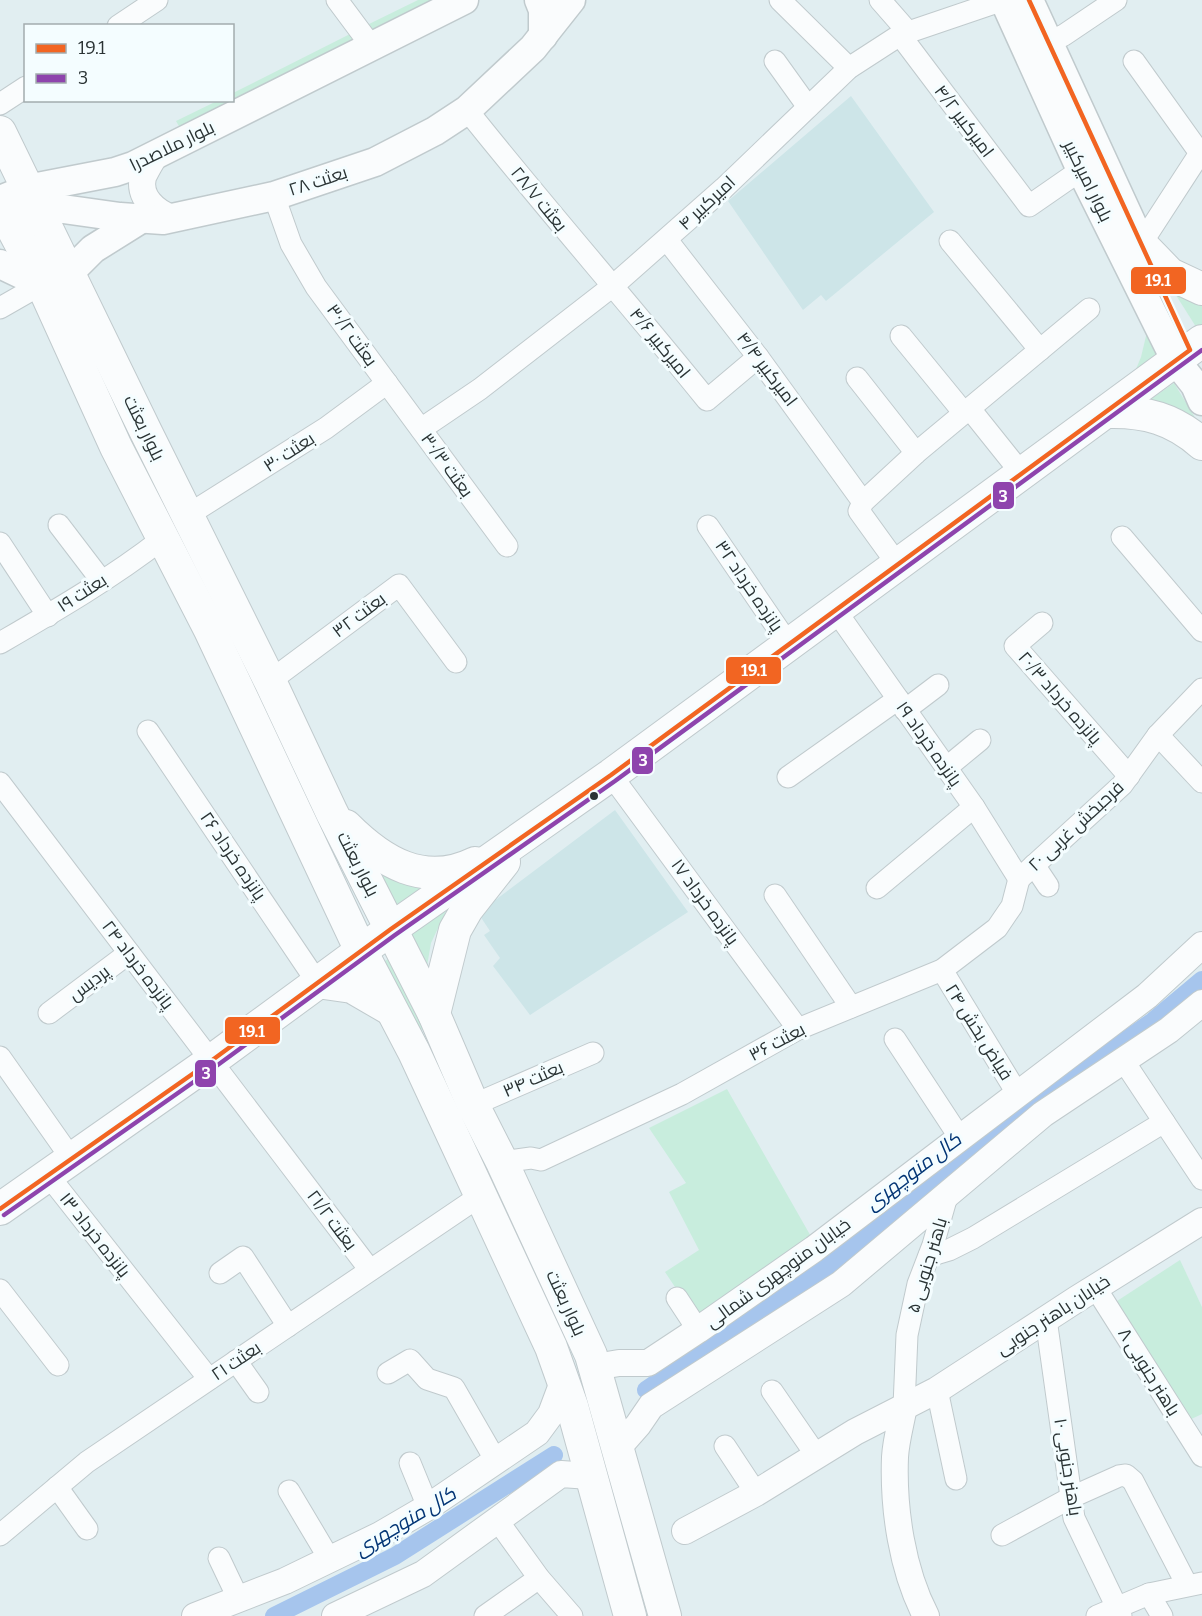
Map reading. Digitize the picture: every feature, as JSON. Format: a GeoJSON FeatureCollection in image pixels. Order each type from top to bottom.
{"type":"FeatureCollection","features":[{"type":"Feature","properties":{"kind":"main road","name":"بلوار ملاصدرا"},"geometry":{"type":"LineString","coordinates":[[12,208],[134,166],[464,0]]}},
{"type":"Feature","properties":{"kind":"main road"},"geometry":{"type":"LineString","coordinates":[[539,0],[543,10],[543,36]]}},
{"type":"Feature","properties":{"kind":"main road","name":"بعثت ۲۸"},"geometry":{"type":"LineString","coordinates":[[12,208],[63,209],[141,219],[172,218],[274,196],[375,162],[435,131],[466,110],[533,48],[571,0]]}},
{"type":"Feature","properties":{"kind":"main road","name":"بلوار امیرکبیر"},"geometry":{"type":"LineString","coordinates":[[1003,0],[1081,170],[1189,351]]}},
{"type":"Feature","properties":{"kind":"main road","name":"بلوار امیرکبیر"},"geometry":{"type":"LineString","coordinates":[[1029,0],[1189,351]]}},
{"type":"Feature","properties":{"kind":"main road","name":"بلوار بعثت"},"geometry":{"type":"LineString","coordinates":[[0,132],[12,208],[146,432],[188,515],[332,813],[439,1026],[473,1105],[502,1162],[595,1367],[616,1449],[665,1616]]}},
{"type":"Feature","properties":{"kind":"main road"},"geometry":{"type":"LineString","coordinates":[[0,264],[55,279],[93,249],[141,219]]}},
{"type":"Feature","properties":{"kind":"main road"},"geometry":{"type":"LineString","coordinates":[[1141,244],[1170,274],[1202,289]]}},
{"type":"Feature","properties":{"kind":"main road","name":"بلوار بعثت"},"geometry":{"type":"LineString","coordinates":[[55,279],[116,447],[210,630],[361,951],[414,1052],[551,1347],[572,1406],[630,1616]]}},
{"type":"Feature","properties":{"kind":"main road"},"geometry":{"type":"LineString","coordinates":[[0,1209],[211,1061],[391,929],[611,775],[1189,351],[1198,393]]}},
{"type":"Feature","properties":{"kind":"main road"},"geometry":{"type":"LineString","coordinates":[[1108,412],[1135,412],[1160,418],[1189,433],[1202,444]]}},
{"type":"Feature","properties":{"kind":"main road"},"geometry":{"type":"LineString","coordinates":[[116,447],[146,432]]}},
{"type":"Feature","properties":{"kind":"main road"},"geometry":{"type":"LineString","coordinates":[[332,813],[367,847],[391,862],[437,874],[461,870],[518,841]]}},
{"type":"Feature","properties":{"kind":"main road"},"geometry":{"type":"LineString","coordinates":[[414,1052],[439,1026],[455,930],[467,909],[518,841]]}},
{"type":"Feature","properties":{"kind":"main road"},"geometry":{"type":"LineString","coordinates":[[317,982],[352,987],[390,1008]]}},
{"type":"Feature","properties":{"kind":"street"},"geometry":{"type":"LineString","coordinates":[[121,24],[157,0]]}},
{"type":"Feature","properties":{"kind":"street"},"geometry":{"type":"LineString","coordinates":[[337,0],[372,47]]}},
{"type":"Feature","properties":{"kind":"street"},"geometry":{"type":"LineString","coordinates":[[780,0],[849,68]]}},
{"type":"Feature","properties":{"kind":"street","name":"امیرکبیر ۴/۲"},"geometry":{"type":"LineString","coordinates":[[880,0],[1029,206],[1081,170]]}},
{"type":"Feature","properties":{"kind":"street","name":"امیرکبیر ۴"},"geometry":{"type":"LineString","coordinates":[[421,429],[480,389],[614,285],[667,240],[849,68],[904,33],[1003,0]]}},
{"type":"Feature","properties":{"kind":"street"},"geometry":{"type":"LineString","coordinates":[[1048,43],[1116,0]]}},
{"type":"Feature","properties":{"kind":"street"},"geometry":{"type":"LineString","coordinates":[[776,61],[807,107]]}},
{"type":"Feature","properties":{"kind":"street"},"geometry":{"type":"LineString","coordinates":[[1134,61],[1201,153],[1141,244]]}},
{"type":"Feature","properties":{"kind":"street","name":"بعثت ۲۸/۷"},"geometry":{"type":"LineString","coordinates":[[466,110],[567,234],[614,285]]}},
{"type":"Feature","properties":{"kind":"street"},"geometry":{"type":"LineString","coordinates":[[155,155],[144,176],[142,190],[149,203],[160,214],[172,218]]}},
{"type":"Feature","properties":{"kind":"street","name":"بعثت ۳۰/۲"},"geometry":{"type":"LineString","coordinates":[[274,196],[291,244],[316,287],[387,383]]}},
{"type":"Feature","properties":{"kind":"street","name":"امیرکبیر ۴/۴"},"geometry":{"type":"LineString","coordinates":[[667,240],[758,357],[864,502]]}},
{"type":"Feature","properties":{"kind":"street"},"geometry":{"type":"LineString","coordinates":[[950,241],[1040,350]]}},
{"type":"Feature","properties":{"kind":"street"},"geometry":{"type":"LineString","coordinates":[[0,308],[55,279]]}},
{"type":"Feature","properties":{"kind":"street","name":"امیرکبیر ۴/۶"},"geometry":{"type":"LineString","coordinates":[[614,285],[707,400],[758,357]]}},
{"type":"Feature","properties":{"kind":"street"},"geometry":{"type":"LineString","coordinates":[[898,565],[858,511],[864,502],[916,453],[1089,309]]}},
{"type":"Feature","properties":{"kind":"street"},"geometry":{"type":"LineString","coordinates":[[901,336],[1022,474]]}},
{"type":"Feature","properties":{"kind":"street"},"geometry":{"type":"LineString","coordinates":[[857,378],[916,453]]}},
{"type":"Feature","properties":{"kind":"street","name":"بعثت ۳۰/۳"},"geometry":{"type":"LineString","coordinates":[[387,383],[507,546]]}},
{"type":"Feature","properties":{"kind":"street","name":"بعثت ۳۰"},"geometry":{"type":"LineString","coordinates":[[188,515],[326,428],[387,383]]}},
{"type":"Feature","properties":{"kind":"street"},"geometry":{"type":"LineString","coordinates":[[59,525],[101,580]]}},
{"type":"Feature","properties":{"kind":"street","name":"پانزده خرداد ۳۲"},"geometry":{"type":"LineString","coordinates":[[708,526],[789,645]]}},
{"type":"Feature","properties":{"kind":"street"},"geometry":{"type":"LineString","coordinates":[[1122,537],[1202,631]]}},
{"type":"Feature","properties":{"kind":"street","name":"بعثت ۱۹"},"geometry":{"type":"LineString","coordinates":[[0,643],[48,616],[162,539]]}},
{"type":"Feature","properties":{"kind":"street"},"geometry":{"type":"LineString","coordinates":[[0,543],[48,616]]}},
{"type":"Feature","properties":{"kind":"street","name":"بعثت ۳۲"},"geometry":{"type":"LineString","coordinates":[[270,681],[399,585],[456,662]]}},
{"type":"Feature","properties":{"kind":"street","name":"پانزده خرداد ۱۹"},"geometry":{"type":"LineString","coordinates":[[836,611],[974,807],[1027,872],[1048,886]]}},
{"type":"Feature","properties":{"kind":"street","name":"پانزده خرداد ۲۰/۳"},"geometry":{"type":"LineString","coordinates":[[1042,623],[1015,646],[1129,776]]}},
{"type":"Feature","properties":{"kind":"street"},"geometry":{"type":"LineString","coordinates":[[788,777],[902,704],[938,685]]}},
{"type":"Feature","properties":{"kind":"street","name":"فرحبخش غربی ۲۰"},"geometry":{"type":"LineString","coordinates":[[1027,872],[1115,803],[1129,776],[1158,735],[1202,689]]}},
{"type":"Feature","properties":{"kind":"street","name":"پانزده خرداد ۲۶"},"geometry":{"type":"LineString","coordinates":[[148,731],[317,982]]}},
{"type":"Feature","properties":{"kind":"street"},"geometry":{"type":"LineString","coordinates":[[1158,735],[1202,782]]}},
{"type":"Feature","properties":{"kind":"street"},"geometry":{"type":"LineString","coordinates":[[946,768],[980,740]]}},
{"type":"Feature","properties":{"kind":"street","name":"پانزده خرداد ۱۷"},"geometry":{"type":"LineString","coordinates":[[611,775],[798,1029]]}},
{"type":"Feature","properties":{"kind":"street","name":"پانزده خرداد ۲۴"},"geometry":{"type":"LineString","coordinates":[[0,783],[294,1170]]}},
{"type":"Feature","properties":{"kind":"street"},"geometry":{"type":"LineString","coordinates":[[877,888],[974,807]]}},
{"type":"Feature","properties":{"kind":"street","name":"بعثت ۳۶"},"geometry":{"type":"LineString","coordinates":[[502,1162],[531,1158],[541,1160],[682,1094],[798,1029],[942,970],[997,928],[1012,906],[1027,872]]}},
{"type":"Feature","properties":{"kind":"street"},"geometry":{"type":"LineString","coordinates":[[775,895],[851,1007]]}},
{"type":"Feature","properties":{"kind":"street","name":"خیابان منوچهری شمالی"},"geometry":{"type":"LineString","coordinates":[[595,1367],[619,1363],[648,1363],[698,1330],[814,1249],[1147,996],[1202,945]]}},
{"type":"Feature","properties":{"kind":"street","name":"پردیس"},"geometry":{"type":"LineString","coordinates":[[49,1013],[129,953]]}},
{"type":"Feature","properties":{"kind":"street","name":"فیاض بخش ۲۴"},"geometry":{"type":"LineString","coordinates":[[942,970],[1017,1093]]}},
{"type":"Feature","properties":{"kind":"street"},"geometry":{"type":"LineString","coordinates":[[616,1449],[638,1425],[651,1406],[841,1284],[1043,1114],[1169,1030],[1202,1003]]}},
{"type":"Feature","properties":{"kind":"street"},"geometry":{"type":"LineString","coordinates":[[895,1039],[960,1138]]}},
{"type":"Feature","properties":{"kind":"street","name":"بعثت ۳۴"},"geometry":{"type":"LineString","coordinates":[[473,1105],[593,1053]]}},
{"type":"Feature","properties":{"kind":"street","name":"پانزده خرداد ۱۳"},"geometry":{"type":"LineString","coordinates":[[0,1057],[59,1166],[142,1295],[209,1379]]}},
{"type":"Feature","properties":{"kind":"street"},"geometry":{"type":"LineString","coordinates":[[1123,1060],[1202,1179]]}},
{"type":"Feature","properties":{"kind":"street"},"geometry":{"type":"LineString","coordinates":[[929,1256],[949,1250],[973,1238],[1164,1122]]}},
{"type":"Feature","properties":{"kind":"street"},"geometry":{"type":"LineString","coordinates":[[514,1190],[541,1160]]}},
{"type":"Feature","properties":{"kind":"street","name":"بعثت ۲۱/۲"},"geometry":{"type":"LineString","coordinates":[[294,1170],[370,1270]]}},
{"type":"Feature","properties":{"kind":"street","name":"باهنر جنوبی ۵"},"geometry":{"type":"LineString","coordinates":[[904,1406],[907,1335],[918,1284],[947,1196]]}},
{"type":"Feature","properties":{"kind":"street","name":"بعثت ۲۱"},"geometry":{"type":"LineString","coordinates":[[0,1535],[87,1462],[480,1197]]}},
{"type":"Feature","properties":{"kind":"street","name":"خیابان باهنر جنوبی"},"geometry":{"type":"LineString","coordinates":[[685,1531],[756,1493],[816,1455],[937,1390],[1095,1287],[1202,1221]]}},
{"type":"Feature","properties":{"kind":"street"},"geometry":{"type":"LineString","coordinates":[[220,1273],[243,1257],[288,1326]]}},
{"type":"Feature","properties":{"kind":"street","name":"باهنر جنوبی ۸"},"geometry":{"type":"LineString","coordinates":[[1095,1287],[1202,1456]]}},
{"type":"Feature","properties":{"kind":"street"},"geometry":{"type":"LineString","coordinates":[[0,1290],[58,1365]]}},
{"type":"Feature","properties":{"kind":"street"},"geometry":{"type":"LineString","coordinates":[[677,1299],[698,1330]]}},
{"type":"Feature","properties":{"kind":"street","name":"باهنر جنوبی ۱۰"},"geometry":{"type":"LineString","coordinates":[[1046,1319],[1074,1518],[1111,1613]]}},
{"type":"Feature","properties":{"kind":"street"},"geometry":{"type":"LineString","coordinates":[[388,1373],[410,1360],[427,1379],[454,1388],[496,1461]]}},
{"type":"Feature","properties":{"kind":"street"},"geometry":{"type":"LineString","coordinates":[[236,1361],[258,1392]]}},
{"type":"Feature","properties":{"kind":"street"},"geometry":{"type":"LineString","coordinates":[[195,1616],[285,1581],[330,1560],[428,1507],[537,1433],[551,1413],[563,1382]]}},
{"type":"Feature","properties":{"kind":"street"},"geometry":{"type":"LineString","coordinates":[[937,1390],[956,1479]]}},
{"type":"Feature","properties":{"kind":"street"},"geometry":{"type":"LineString","coordinates":[[772,1391],[816,1455]]}},
{"type":"Feature","properties":{"kind":"street"},"geometry":{"type":"LineString","coordinates":[[904,1406],[896,1455],[895,1495],[904,1556],[926,1616]]}},
{"type":"Feature","properties":{"kind":"street"},"geometry":{"type":"LineString","coordinates":[[725,1446],[756,1493]]}},
{"type":"Feature","properties":{"kind":"street"},"geometry":{"type":"LineString","coordinates":[[410,1463],[428,1507]]}},
{"type":"Feature","properties":{"kind":"street"},"geometry":{"type":"LineString","coordinates":[[348,1613],[423,1574],[561,1474],[590,1476]]}},
{"type":"Feature","properties":{"kind":"street"},"geometry":{"type":"LineString","coordinates":[[1002,1534],[1072,1497],[1126,1475],[1133,1481],[1194,1584],[1149,1594],[1111,1613]]}},
{"type":"Feature","properties":{"kind":"street"},"geometry":{"type":"LineString","coordinates":[[57,1487],[87,1529]]}},
{"type":"Feature","properties":{"kind":"street"},"geometry":{"type":"LineString","coordinates":[[289,1491],[330,1560]]}},
{"type":"Feature","properties":{"kind":"street"},"geometry":{"type":"LineString","coordinates":[[498,1521],[539,1578],[572,1616]]}},
{"type":"Feature","properties":{"kind":"street"},"geometry":{"type":"LineString","coordinates":[[219,1558],[239,1600]]}},
{"type":"Feature","properties":{"kind":"street"},"geometry":{"type":"LineString","coordinates":[[485,1616],[539,1578]]}},
{"type":"Feature","properties":{"kind":"street"},"geometry":{"type":"LineString","coordinates":[[1149,1594],[1162,1616]]}},
{"type":"Feature","properties":{"kind":"shaded area"},"geometry":{"type":"Polygon","coordinates":[[[851,96],[934,212],[826,301],[821,295],[803,310],[728,201],[851,96]]]}},
{"type":"Feature","properties":{"kind":"shaded area"},"geometry":{"type":"Polygon","coordinates":[[[615,810],[688,912],[530,1015],[493,966],[500,958],[484,935],[490,931],[478,913],[615,810]]]}},
{"type":"Feature","properties":{"kind":"green space"},"geometry":{"type":"Polygon","coordinates":[[[418,0],[437,0],[369,34],[365,26],[418,0]]]}},
{"type":"Feature","properties":{"kind":"green space"},"geometry":{"type":"Polygon","coordinates":[[[354,32],[358,39],[234,101],[234,92],[354,32]]]}},
{"type":"Feature","properties":{"kind":"green space"},"geometry":{"type":"Polygon","coordinates":[[[215,102],[232,102],[180,128],[176,121],[215,102]]]}},
{"type":"Feature","properties":{"kind":"green space"},"geometry":{"type":"Polygon","coordinates":[[[1174,292],[1202,302],[1202,327],[1198,330],[1174,292]]]}},
{"type":"Feature","properties":{"kind":"green space"},"geometry":{"type":"Polygon","coordinates":[[[1147,332],[1160,359],[1129,386],[1141,357],[1147,332]]]}},
{"type":"Feature","properties":{"kind":"green space"},"geometry":{"type":"Polygon","coordinates":[[[1174,383],[1202,429],[1144,404],[1174,383]]]}},
{"type":"Feature","properties":{"kind":"green space"},"geometry":{"type":"Polygon","coordinates":[[[378,871],[429,885],[394,906],[378,871]]]}},
{"type":"Feature","properties":{"kind":"green space"},"geometry":{"type":"Polygon","coordinates":[[[447,909],[431,943],[427,966],[409,936],[447,909]]]}},
{"type":"Feature","properties":{"kind":"green space"},"geometry":{"type":"Polygon","coordinates":[[[388,959],[423,1029],[415,1033],[379,965],[388,959]]]}},
{"type":"Feature","properties":{"kind":"green space"},"geometry":{"type":"Polygon","coordinates":[[[727,1089],[813,1240],[695,1317],[665,1272],[699,1250],[669,1192],[686,1183],[649,1128],[727,1089]]]}},
{"type":"Feature","properties":{"kind":"green space"},"geometry":{"type":"Polygon","coordinates":[[[1180,1260],[1202,1307],[1202,1414],[1185,1422],[1114,1303],[1180,1260]]]}},
{"type":"Feature","properties":{"kind":"waterway","name":"کال منوچهری"},"geometry":{"type":"LineString","coordinates":[[646,1390],[822,1270],[1056,1089],[1153,1021],[1202,980]]}},
{"type":"Feature","properties":{"kind":"waterway","name":"کال منوچهری"},"geometry":{"type":"LineString","coordinates":[[274,1616],[395,1556],[554,1455]]}},
{"type":"Feature","properties":{"kind":"transit line","name":"19.1"},"geometry":{"type":"LineString","coordinates":[[0,1209],[211,1061],[391,929],[611,775],[1190,350],[1029,0]]}},
{"type":"Feature","properties":{"kind":"transit line","name":"3"},"geometry":{"type":"LineString","coordinates":[[4,1215],[215,1067],[395,935],[615,781],[1202,350]]}}]}
